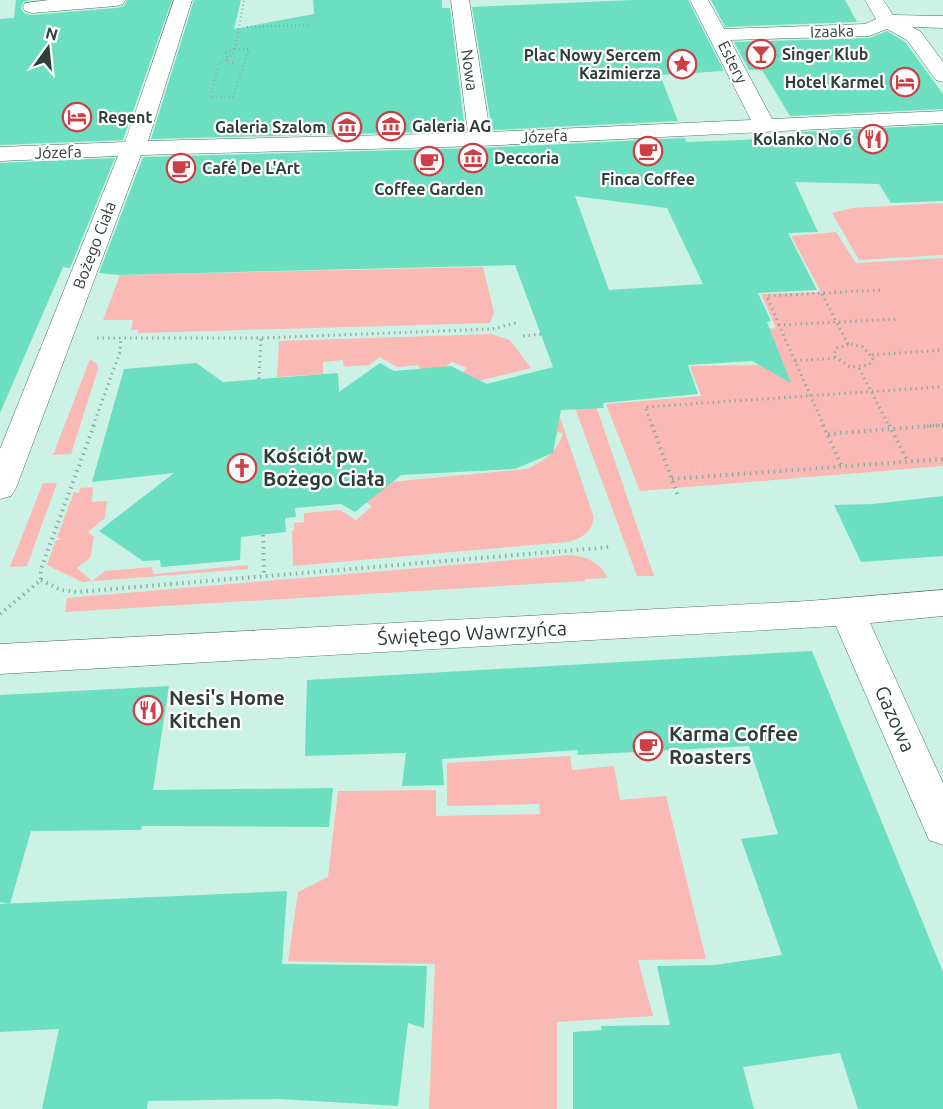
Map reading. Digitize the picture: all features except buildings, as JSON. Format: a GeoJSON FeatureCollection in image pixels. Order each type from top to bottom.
{"type":"FeatureCollection","features":[{"type":"Feature","properties":{"kind":"street"},"geometry":{"type":"LineString","coordinates":[[32,8],[116,0]]}},
{"type":"Feature","properties":{"kind":"street","name":"Bożego Ciała"},"geometry":{"type":"LineString","coordinates":[[0,488],[143,124],[183,0]]}},
{"type":"Feature","properties":{"kind":"street","name":"Nowa"},"geometry":{"type":"LineString","coordinates":[[460,0],[480,139]]}},
{"type":"Feature","properties":{"kind":"street","name":"Estery"},"geometry":{"type":"LineString","coordinates":[[699,0],[765,126]]}},
{"type":"Feature","properties":{"kind":"street"},"geometry":{"type":"LineString","coordinates":[[874,0],[887,21],[914,36],[943,76]]}},
{"type":"Feature","properties":{"kind":"street","name":"Izaaka"},"geometry":{"type":"LineString","coordinates":[[719,35],[869,30],[887,21],[943,22]]}},
{"type":"Feature","properties":{"kind":"street","name":"Józefa"},"geometry":{"type":"LineString","coordinates":[[0,154],[480,139],[943,117]]}},
{"type":"Feature","properties":{"kind":"street","name":"Świętego Wawrzyńca"},"geometry":{"type":"LineString","coordinates":[[0,659],[847,611],[943,603]]}},
{"type":"Feature","properties":{"kind":"street","name":"Gazowa"},"geometry":{"type":"LineString","coordinates":[[847,611],[943,827]]}},
{"type":"Feature","properties":{"kind":"path"},"geometry":{"type":"LineString","coordinates":[[233,63],[226,63],[228,55],[226,51],[235,49],[249,49],[233,97],[210,97],[219,63],[232,56],[235,49],[244,0]]}},
{"type":"Feature","properties":{"kind":"path"},"geometry":{"type":"LineString","coordinates":[[247,27],[308,25],[308,27]]}},
{"type":"Feature","properties":{"kind":"path"},"geometry":{"type":"LineString","coordinates":[[842,466],[767,296],[881,290]]}},
{"type":"Feature","properties":{"kind":"path"},"geometry":{"type":"LineString","coordinates":[[822,294],[848,344]]}},
{"type":"Feature","properties":{"kind":"path"},"geometry":{"type":"LineString","coordinates":[[779,325],[899,319]]}},
{"type":"Feature","properties":{"kind":"path"},"geometry":{"type":"LineString","coordinates":[[94,338],[261,338],[492,329],[516,323]]}},
{"type":"Feature","properties":{"kind":"path"},"geometry":{"type":"LineString","coordinates":[[523,336],[541,334]]}},
{"type":"Feature","properties":{"kind":"path"},"geometry":{"type":"LineString","coordinates":[[259,379],[261,338]]}},
{"type":"Feature","properties":{"kind":"path"},"geometry":{"type":"LineString","coordinates":[[0,615],[41,580],[41,569],[120,352],[121,339]]}},
{"type":"Feature","properties":{"kind":"path"},"geometry":{"type":"LineString","coordinates":[[835,358],[836,348],[848,344],[863,347],[872,355],[943,350]]}},
{"type":"Feature","properties":{"kind":"path"},"geometry":{"type":"LineString","coordinates":[[795,361],[835,358],[846,366],[859,368],[869,365],[873,358],[872,355]]}},
{"type":"Feature","properties":{"kind":"path"},"geometry":{"type":"LineString","coordinates":[[859,368],[908,462]]}},
{"type":"Feature","properties":{"kind":"path"},"geometry":{"type":"LineString","coordinates":[[678,496],[645,406],[939,387]]}},
{"type":"Feature","properties":{"kind":"path"},"geometry":{"type":"LineString","coordinates":[[828,434],[943,425]]}},
{"type":"Feature","properties":{"kind":"path"},"geometry":{"type":"LineString","coordinates":[[672,479],[943,459]]}},
{"type":"Feature","properties":{"kind":"path"},"geometry":{"type":"LineString","coordinates":[[263,535],[264,576]]}},
{"type":"Feature","properties":{"kind":"path"},"geometry":{"type":"LineString","coordinates":[[41,580],[61,590],[77,592],[611,547]]}},
{"type":"Feature","properties":{"kind":"shaded area"},"geometry":{"type":"Polygon","coordinates":[[[943,203],[943,255],[859,260],[832,213],[852,208],[943,203]]]}},
{"type":"Feature","properties":{"kind":"shaded area"},"geometry":{"type":"Polygon","coordinates":[[[836,232],[856,263],[943,258],[943,466],[640,491],[606,404],[701,396],[690,366],[767,365],[747,331],[776,328],[761,294],[821,292],[791,236],[836,232]]]}},
{"type":"Feature","properties":{"kind":"shaded area"},"geometry":{"type":"Polygon","coordinates":[[[483,267],[494,312],[490,323],[138,333],[138,330],[131,330],[133,320],[103,320],[120,275],[483,267]]]}},
{"type":"Feature","properties":{"kind":"shaded area"},"geometry":{"type":"Polygon","coordinates":[[[491,334],[510,340],[531,368],[467,384],[460,376],[467,368],[452,362],[441,370],[420,371],[419,365],[397,367],[380,357],[369,365],[344,367],[343,360],[323,362],[323,374],[277,377],[279,341],[491,334]]]}},
{"type":"Feature","properties":{"kind":"shaded area"},"geometry":{"type":"Polygon","coordinates":[[[90,359],[97,364],[98,369],[71,454],[53,455],[90,359]]]}},
{"type":"Feature","properties":{"kind":"shaded area"},"geometry":{"type":"Polygon","coordinates":[[[571,397],[593,397],[654,576],[637,576],[571,397]]]}},
{"type":"Feature","properties":{"kind":"shaded area"},"geometry":{"type":"Polygon","coordinates":[[[560,417],[593,515],[592,526],[577,539],[567,542],[293,566],[292,531],[294,531],[294,523],[304,522],[304,513],[340,510],[356,520],[372,506],[360,499],[358,485],[527,469],[539,463],[558,445],[563,433],[550,431],[560,417]]]}},
{"type":"Feature","properties":{"kind":"shaded area"},"geometry":{"type":"Polygon","coordinates":[[[43,483],[57,483],[27,566],[10,567],[43,483]]]}},
{"type":"Feature","properties":{"kind":"shaded area"},"geometry":{"type":"Polygon","coordinates":[[[93,487],[92,502],[107,501],[105,518],[88,532],[94,537],[90,558],[77,568],[92,581],[105,571],[152,567],[153,574],[248,565],[248,569],[82,582],[47,565],[56,540],[60,538],[57,538],[74,492],[79,493],[80,488],[93,487]]]}},
{"type":"Feature","properties":{"kind":"shaded area"},"geometry":{"type":"Polygon","coordinates":[[[570,555],[592,561],[608,578],[65,612],[67,598],[570,555]]]}},
{"type":"Feature","properties":{"kind":"shaded area"},"geometry":{"type":"Polygon","coordinates":[[[570,756],[572,770],[614,766],[620,800],[666,796],[706,959],[638,960],[653,1016],[557,1022],[557,1109],[429,1109],[435,964],[288,961],[298,892],[328,877],[338,791],[436,790],[436,816],[540,814],[539,804],[447,806],[447,763],[570,756]]]}},
{"type":"Feature","properties":{"kind":"place","name":"Singer Klub"},"geometry":{"type":"Point","coordinates":[761,54]}},
{"type":"Feature","properties":{"kind":"place","name":"Plac Nowy Sercem Kazimierza"},"geometry":{"type":"Point","coordinates":[682,64]}},
{"type":"Feature","properties":{"kind":"place","name":"Hotel Karmel"},"geometry":{"type":"Point","coordinates":[905,82]}},
{"type":"Feature","properties":{"kind":"place","name":"Regent"},"geometry":{"type":"Point","coordinates":[77,117]}},
{"type":"Feature","properties":{"kind":"place","name":"Galeria AG"},"geometry":{"type":"Point","coordinates":[391,126]}},
{"type":"Feature","properties":{"kind":"place","name":"Galeria Szalom"},"geometry":{"type":"Point","coordinates":[347,127]}},
{"type":"Feature","properties":{"kind":"place","name":"Kolanko No 6"},"geometry":{"type":"Point","coordinates":[873,139]}},
{"type":"Feature","properties":{"kind":"place","name":"Finca Coffee"},"geometry":{"type":"Point","coordinates":[648,151]}},
{"type":"Feature","properties":{"kind":"place","name":"Deccoria"},"geometry":{"type":"Point","coordinates":[473,158]}},
{"type":"Feature","properties":{"kind":"place","name":"Coffee Garden"},"geometry":{"type":"Point","coordinates":[429,161]}},
{"type":"Feature","properties":{"kind":"place","name":"Café De L'Art"},"geometry":{"type":"Point","coordinates":[181,168]}},
{"type":"Feature","properties":{"kind":"place","name":"Kościół pw. Bożego Ciała"},"geometry":{"type":"Point","coordinates":[242,468]}},
{"type":"Feature","properties":{"kind":"place","name":"Nesi's Home Kitchen"},"geometry":{"type":"Point","coordinates":[148,710]}},
{"type":"Feature","properties":{"kind":"place","name":"Karma Coffee Roasters"},"geometry":{"type":"Point","coordinates":[648,746]}}]}
